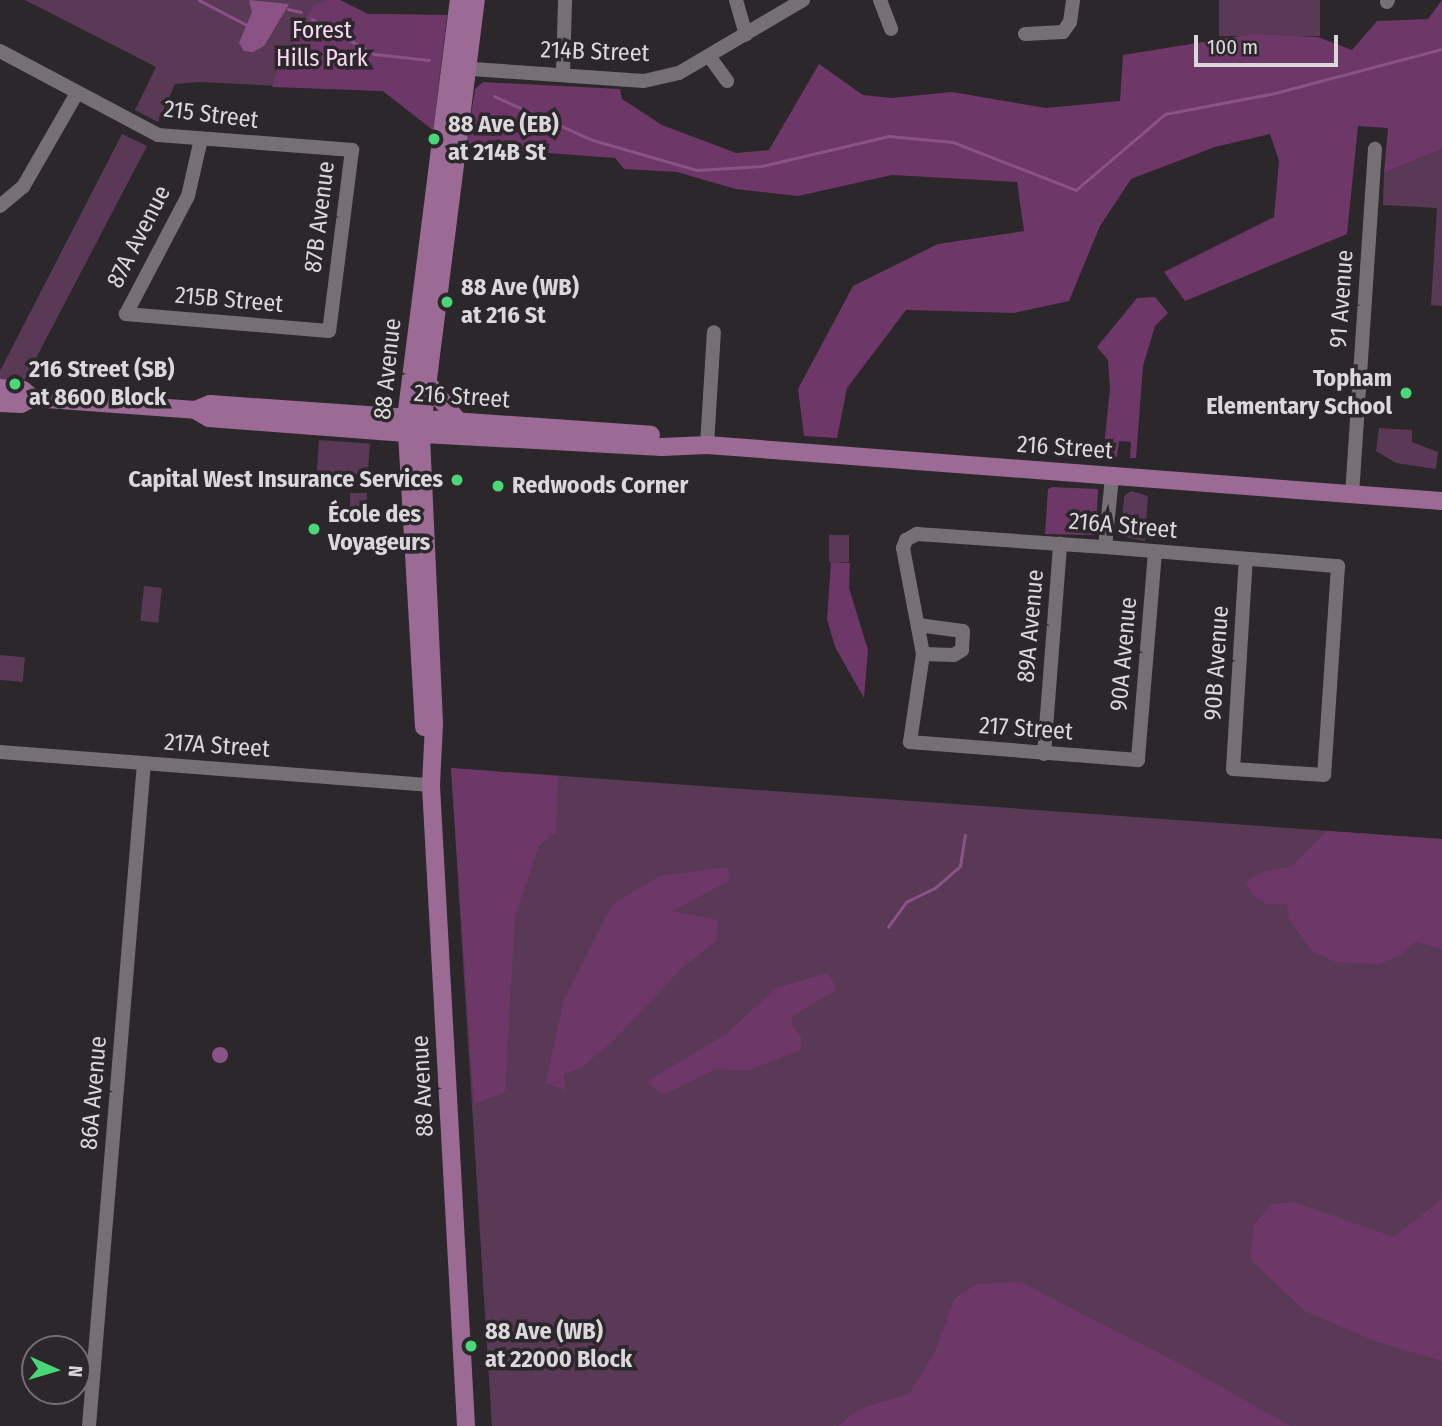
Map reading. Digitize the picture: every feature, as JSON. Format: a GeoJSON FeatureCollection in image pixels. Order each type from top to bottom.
{"type":"FeatureCollection","features":[{"type":"Feature","properties":{"kind":"main road","name":"88 Avenue"},"geometry":{"type":"LineString","coordinates":[[413,426],[426,381],[458,68],[459,0]]}},
{"type":"Feature","properties":{"kind":"main road","name":"88 Avenue"},"geometry":{"type":"LineString","coordinates":[[466,1426],[431,785],[430,743],[434,723],[413,426],[458,68],[476,0]]}},
{"type":"Feature","properties":{"kind":"main road"},"geometry":{"type":"LineString","coordinates":[[426,381],[459,422]]}},
{"type":"Feature","properties":{"kind":"main road","name":"216 Street"},"geometry":{"type":"LineString","coordinates":[[0,388],[23,390],[33,398]]}},
{"type":"Feature","properties":{"kind":"main road","name":"216 Street"},"geometry":{"type":"LineString","coordinates":[[0,403],[22,404],[33,398],[195,410],[210,404],[413,426],[662,447],[684,443]]}},
{"type":"Feature","properties":{"kind":"main road","name":"216 Street"},"geometry":{"type":"LineString","coordinates":[[413,426],[459,422],[663,436],[684,443],[707,445],[1442,501]]}},
{"type":"Feature","properties":{"kind":"street"},"geometry":{"type":"LineString","coordinates":[[563,73],[565,0]]}},
{"type":"Feature","properties":{"kind":"street"},"geometry":{"type":"LineString","coordinates":[[736,0],[746,35]]}},
{"type":"Feature","properties":{"kind":"street","name":"214B Street"},"geometry":{"type":"LineString","coordinates":[[458,68],[563,73],[644,81],[680,73],[803,0]]}},
{"type":"Feature","properties":{"kind":"street"},"geometry":{"type":"LineString","coordinates":[[880,0],[891,29]]}},
{"type":"Feature","properties":{"kind":"street"},"geometry":{"type":"LineString","coordinates":[[1025,34],[1063,32],[1070,22],[1073,0]]}},
{"type":"Feature","properties":{"kind":"street","name":"215 Street"},"geometry":{"type":"LineString","coordinates":[[0,51],[158,135],[352,150]]}},
{"type":"Feature","properties":{"kind":"street"},"geometry":{"type":"LineString","coordinates":[[709,56],[727,81]]}},
{"type":"Feature","properties":{"kind":"street"},"geometry":{"type":"LineString","coordinates":[[0,206],[23,187],[77,93]]}},
{"type":"Feature","properties":{"kind":"street","name":"87A Avenue"},"geometry":{"type":"LineString","coordinates":[[126,314],[188,196],[201,139]]}},
{"type":"Feature","properties":{"kind":"street","name":"91 Avenue"},"geometry":{"type":"LineString","coordinates":[[1352,495],[1376,149]]}},
{"type":"Feature","properties":{"kind":"street","name":"87B Avenue"},"geometry":{"type":"LineString","coordinates":[[328,331],[352,150]]}},
{"type":"Feature","properties":{"kind":"street","name":"215B Street"},"geometry":{"type":"LineString","coordinates":[[126,314],[328,331]]}},
{"type":"Feature","properties":{"kind":"street"},"geometry":{"type":"LineString","coordinates":[[707,445],[714,332]]}},
{"type":"Feature","properties":{"kind":"street"},"geometry":{"type":"LineString","coordinates":[[1105,547],[1112,477]]}},
{"type":"Feature","properties":{"kind":"street","name":"216A Street"},"geometry":{"type":"LineString","coordinates":[[918,625],[903,548],[906,540],[917,534],[1338,566],[1324,775]]}},
{"type":"Feature","properties":{"kind":"street","name":"89A Avenue"},"geometry":{"type":"LineString","coordinates":[[1044,754],[1060,544]]}},
{"type":"Feature","properties":{"kind":"street","name":"90A Avenue"},"geometry":{"type":"LineString","coordinates":[[1138,760],[1155,552]]}},
{"type":"Feature","properties":{"kind":"street","name":"90B Avenue"},"geometry":{"type":"LineString","coordinates":[[1247,559],[1233,769],[1324,775]]}},
{"type":"Feature","properties":{"kind":"street"},"geometry":{"type":"LineString","coordinates":[[918,625],[963,631],[962,650],[954,655],[923,653],[918,625]]}},
{"type":"Feature","properties":{"kind":"street","name":"217 Street"},"geometry":{"type":"LineString","coordinates":[[923,653],[910,741],[1138,760]]}},
{"type":"Feature","properties":{"kind":"street","name":"217A Street"},"geometry":{"type":"LineString","coordinates":[[0,752],[431,785]]}},
{"type":"Feature","properties":{"kind":"street","name":"86A Avenue"},"geometry":{"type":"LineString","coordinates":[[89,1426],[144,763]]}},
{"type":"Feature","properties":{"kind":"green space","name":"Forest Hills Park"},"geometry":{"type":"Polygon","coordinates":[[[25,0],[340,0],[368,14],[447,15],[433,130],[383,91],[200,82],[175,84],[158,122],[135,110],[156,67],[25,0]]]}},
{"type":"Feature","properties":{"kind":"green space"},"geometry":{"type":"Polygon","coordinates":[[[327,0],[340,0],[368,14],[447,15],[433,130],[383,91],[272,87],[278,67],[314,5],[327,0]]]}},
{"type":"Feature","properties":{"kind":"green space"},"geometry":{"type":"Polygon","coordinates":[[[1219,0],[1320,0],[1320,36],[1219,36],[1219,0]]]}},
{"type":"Feature","properties":{"kind":"green space"},"geometry":{"type":"Polygon","coordinates":[[[1442,0],[1442,149],[1384,173],[1388,128],[1358,126],[1347,234],[1185,301],[1164,272],[1274,217],[1279,161],[1270,134],[1215,147],[1131,179],[1100,226],[1069,301],[1014,313],[906,310],[847,388],[837,438],[804,436],[798,389],[853,286],[938,244],[1024,231],[1017,182],[892,175],[798,196],[736,189],[677,172],[624,169],[615,158],[466,147],[475,89],[483,82],[620,89],[622,99],[662,125],[736,153],[769,150],[819,64],[863,95],[891,98],[952,92],[1046,108],[1120,101],[1123,55],[1253,34],[1318,37],[1352,50],[1377,21],[1428,19],[1442,0]]]}},
{"type":"Feature","properties":{"kind":"green space"},"geometry":{"type":"Polygon","coordinates":[[[122,134],[147,146],[22,385],[0,383],[0,371],[122,134]]]}},
{"type":"Feature","properties":{"kind":"green space"},"geometry":{"type":"Polygon","coordinates":[[[1442,149],[1442,306],[1431,305],[1437,208],[1383,205],[1384,173],[1442,149]]]}},
{"type":"Feature","properties":{"kind":"green space"},"geometry":{"type":"Polygon","coordinates":[[[1155,297],[1168,313],[1155,326],[1143,366],[1136,458],[1130,458],[1131,442],[1119,441],[1117,457],[1103,456],[1110,389],[1108,360],[1097,347],[1137,298],[1155,297]]]}},
{"type":"Feature","properties":{"kind":"green space"},"geometry":{"type":"Polygon","coordinates":[[[1379,428],[1412,430],[1412,442],[1438,452],[1436,469],[1396,463],[1376,451],[1379,428]]]}},
{"type":"Feature","properties":{"kind":"green space"},"geometry":{"type":"Polygon","coordinates":[[[319,440],[370,444],[368,475],[317,472],[319,440]]]}},
{"type":"Feature","properties":{"kind":"green space"},"geometry":{"type":"Polygon","coordinates":[[[1048,489],[1098,489],[1096,535],[1045,534],[1048,489]]]}},
{"type":"Feature","properties":{"kind":"green space"},"geometry":{"type":"Polygon","coordinates":[[[1131,491],[1148,496],[1145,541],[1121,536],[1124,496],[1131,491]]]}},
{"type":"Feature","properties":{"kind":"green space"},"geometry":{"type":"Polygon","coordinates":[[[350,493],[367,493],[367,523],[350,523],[350,493]]]}},
{"type":"Feature","properties":{"kind":"green space"},"geometry":{"type":"Polygon","coordinates":[[[829,535],[849,535],[849,562],[829,562],[829,535]]]}},
{"type":"Feature","properties":{"kind":"green space"},"geometry":{"type":"Polygon","coordinates":[[[831,562],[850,563],[849,588],[868,650],[864,698],[835,647],[827,619],[831,562]]]}},
{"type":"Feature","properties":{"kind":"green space"},"geometry":{"type":"Polygon","coordinates":[[[144,586],[162,588],[158,623],[140,621],[144,586]]]}},
{"type":"Feature","properties":{"kind":"green space"},"geometry":{"type":"Polygon","coordinates":[[[0,655],[25,657],[23,682],[0,680],[0,655]]]}},
{"type":"Feature","properties":{"kind":"green space"},"geometry":{"type":"Polygon","coordinates":[[[451,768],[1442,839],[1442,1426],[492,1426],[451,768]]]}},
{"type":"Feature","properties":{"kind":"green space"},"geometry":{"type":"Polygon","coordinates":[[[451,768],[558,776],[556,832],[539,846],[515,916],[505,1092],[474,1104],[451,768]]]}},
{"type":"Feature","properties":{"kind":"green space"},"geometry":{"type":"Polygon","coordinates":[[[1327,831],[1442,839],[1442,949],[1415,942],[1401,955],[1379,964],[1336,962],[1313,952],[1289,920],[1287,904],[1266,904],[1252,894],[1245,882],[1262,872],[1292,866],[1327,831]]]}},
{"type":"Feature","properties":{"kind":"green space"},"geometry":{"type":"Polygon","coordinates":[[[728,867],[729,881],[672,911],[718,920],[717,940],[681,969],[616,1038],[581,1068],[564,1074],[565,1090],[546,1083],[563,1002],[612,905],[659,876],[728,867]]]}},
{"type":"Feature","properties":{"kind":"green space"},"geometry":{"type":"Polygon","coordinates":[[[828,973],[836,987],[833,992],[792,1016],[793,1026],[802,1039],[800,1050],[747,1071],[716,1069],[663,1095],[646,1082],[726,1034],[776,988],[828,973]]]}},
{"type":"Feature","properties":{"kind":"green space"},"geometry":{"type":"Polygon","coordinates":[[[1442,1199],[1442,1361],[1375,1341],[1305,1311],[1250,1259],[1254,1225],[1271,1204],[1293,1202],[1394,1237],[1442,1199]]]}},
{"type":"Feature","properties":{"kind":"green space"},"geometry":{"type":"Polygon","coordinates":[[[1020,1282],[1188,1368],[1290,1426],[838,1426],[859,1409],[909,1394],[935,1352],[954,1299],[977,1284],[1020,1282]]]}},
{"type":"Feature","properties":{"kind":"shaded area"},"geometry":{"type":"Polygon","coordinates":[[[249,0],[289,4],[264,46],[253,52],[244,51],[239,43],[252,12],[249,0]]]}},
{"type":"Feature","properties":{"kind":"shaded area"},"geometry":{"type":"Polygon","coordinates":[[[220,1047],[226,1049],[226,1061],[220,1063],[214,1061],[212,1055],[214,1049],[220,1047]]]}},
{"type":"Feature","properties":{"kind":"waterway"},"geometry":{"type":"LineString","coordinates":[[199,0],[245,24]]}},
{"type":"Feature","properties":{"kind":"waterway"},"geometry":{"type":"LineString","coordinates":[[288,9],[301,12]]}},
{"type":"Feature","properties":{"kind":"waterway"},"geometry":{"type":"LineString","coordinates":[[312,19],[374,54],[429,60]]}},
{"type":"Feature","properties":{"kind":"waterway"},"geometry":{"type":"LineString","coordinates":[[494,96],[593,140],[697,170],[762,166],[889,136],[953,142],[1076,190],[1165,114],[1275,93],[1442,49]]}},
{"type":"Feature","properties":{"kind":"waterway"},"geometry":{"type":"LineString","coordinates":[[888,927],[906,902],[935,888],[960,866],[965,835]]}},
{"type":"Feature","properties":{"kind":"place","name":"88 Ave (EB) at 214B St"},"geometry":{"type":"Point","coordinates":[434,139]}},
{"type":"Feature","properties":{"kind":"place","name":"88 Ave (WB) at 216 St"},"geometry":{"type":"Point","coordinates":[447,302]}},
{"type":"Feature","properties":{"kind":"place","name":"216 Street (SB) at 8600 Block"},"geometry":{"type":"Point","coordinates":[15,384]}},
{"type":"Feature","properties":{"kind":"place","name":"Topham Elementary School"},"geometry":{"type":"Point","coordinates":[1406,393]}},
{"type":"Feature","properties":{"kind":"place","name":"Capital West Insurance Services"},"geometry":{"type":"Point","coordinates":[457,480]}},
{"type":"Feature","properties":{"kind":"place","name":"Redwoods Corner"},"geometry":{"type":"Point","coordinates":[498,486]}},
{"type":"Feature","properties":{"kind":"place","name":"École des Voyageurs"},"geometry":{"type":"Point","coordinates":[314,529]}},
{"type":"Feature","properties":{"kind":"place","name":"88 Ave (WB) at 22000 Block"},"geometry":{"type":"Point","coordinates":[471,1346]}}]}
